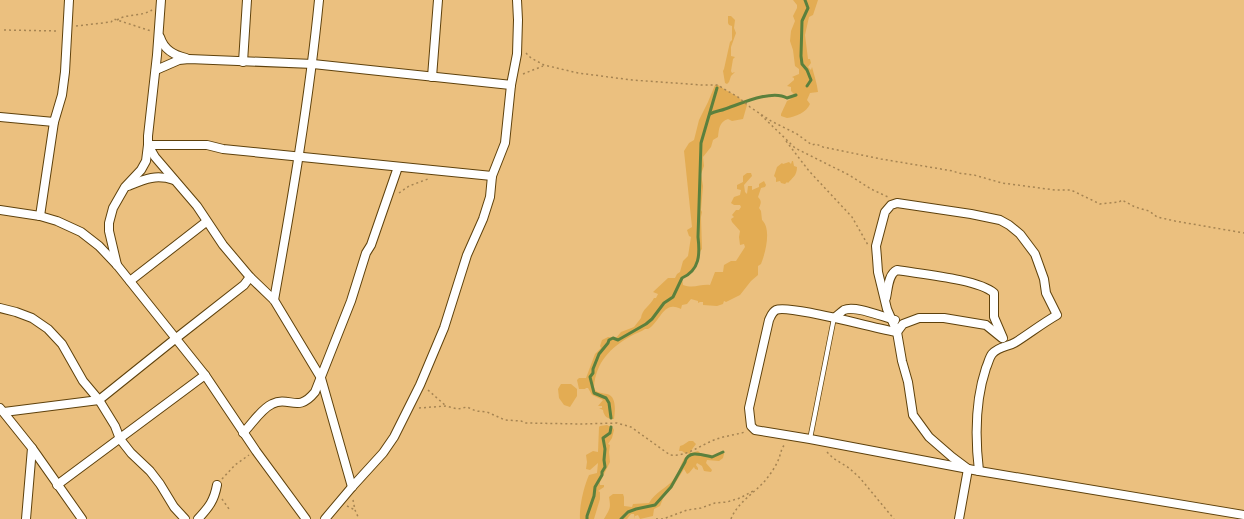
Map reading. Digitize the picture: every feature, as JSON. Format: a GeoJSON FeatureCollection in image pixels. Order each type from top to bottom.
{"type":"FeatureCollection","features":[{"type":"Feature","properties":{"kind":"street"},"geometry":{"type":"LineString","coordinates":[[40,216],[54,122],[62,94],[66,72],[69,0]]}},
{"type":"Feature","properties":{"kind":"street"},"geometry":{"type":"LineString","coordinates":[[243,62],[247,0]]}},
{"type":"Feature","properties":{"kind":"street"},"geometry":{"type":"LineString","coordinates":[[274,300],[300,156],[313,64],[319,0]]}},
{"type":"Feature","properties":{"kind":"street"},"geometry":{"type":"LineString","coordinates":[[432,77],[438,0]]}},
{"type":"Feature","properties":{"kind":"street"},"geometry":{"type":"LineString","coordinates":[[325,519],[383,453],[394,437],[420,385],[444,328],[467,255],[483,219],[490,197],[492,176],[505,143],[511,84],[518,54],[517,0]]}},
{"type":"Feature","properties":{"kind":"street"},"geometry":{"type":"LineString","coordinates":[[117,265],[109,232],[109,223],[113,208],[126,187],[141,170],[146,161],[156,70],[160,4]]}},
{"type":"Feature","properties":{"kind":"street"},"geometry":{"type":"LineString","coordinates":[[158,33],[161,42],[169,51],[178,56],[189,59]]}},
{"type":"Feature","properties":{"kind":"street"},"geometry":{"type":"LineString","coordinates":[[156,70],[179,60],[189,59],[313,64],[511,84]]}},
{"type":"Feature","properties":{"kind":"street"},"geometry":{"type":"LineString","coordinates":[[0,117],[54,122]]}},
{"type":"Feature","properties":{"kind":"street"},"geometry":{"type":"LineString","coordinates":[[148,145],[207,145],[223,149],[492,176]]}},
{"type":"Feature","properties":{"kind":"street"},"geometry":{"type":"LineString","coordinates":[[148,145],[155,157],[196,206],[222,245],[250,278],[274,300],[321,378],[352,487]]}},
{"type":"Feature","properties":{"kind":"street"},"geometry":{"type":"LineString","coordinates":[[243,433],[271,404],[277,402],[300,404],[309,400],[315,392],[351,301],[364,260],[371,245],[398,167]]}},
{"type":"Feature","properties":{"kind":"street"},"geometry":{"type":"LineString","coordinates":[[126,187],[147,178],[164,177],[176,181]]}},
{"type":"Feature","properties":{"kind":"street"},"geometry":{"type":"LineString","coordinates":[[968,469],[929,437],[913,415],[908,382],[902,361],[897,332],[893,319],[887,309],[878,272],[876,246],[885,212],[891,205],[896,203],[972,214],[1000,220],[1009,225],[1020,234],[1035,254],[1044,279],[1046,293],[1057,315],[1011,345],[1002,346],[991,356],[979,394],[976,444],[979,471]]}},
{"type":"Feature","properties":{"kind":"street"},"geometry":{"type":"LineString","coordinates":[[0,210],[40,216],[57,221],[82,232],[100,246],[130,281],[204,375],[243,433],[306,519]]}},
{"type":"Feature","properties":{"kind":"street"},"geometry":{"type":"LineString","coordinates":[[130,281],[206,222]]}},
{"type":"Feature","properties":{"kind":"street"},"geometry":{"type":"LineString","coordinates":[[886,300],[890,277],[893,272],[897,270],[981,285],[994,293],[994,317],[1003,338]]}},
{"type":"Feature","properties":{"kind":"street"},"geometry":{"type":"LineString","coordinates":[[2,410],[99,400],[244,285],[250,278]]}},
{"type":"Feature","properties":{"kind":"street"},"geometry":{"type":"LineString","coordinates":[[0,308],[32,318],[48,329],[62,344],[83,381],[99,400],[115,426],[120,439],[150,471],[174,507],[185,519]]}},
{"type":"Feature","properties":{"kind":"street"},"geometry":{"type":"LineString","coordinates":[[897,332],[785,308],[776,309],[771,314],[750,408],[751,426],[754,430],[979,471],[1244,515]]}},
{"type":"Feature","properties":{"kind":"street"},"geometry":{"type":"LineString","coordinates":[[834,318],[844,310],[849,309],[909,321]]}},
{"type":"Feature","properties":{"kind":"street"},"geometry":{"type":"LineString","coordinates":[[897,332],[903,324],[919,318],[944,318],[986,325],[1011,345]]}},
{"type":"Feature","properties":{"kind":"street"},"geometry":{"type":"LineString","coordinates":[[57,485],[204,375]]}},
{"type":"Feature","properties":{"kind":"street"},"geometry":{"type":"LineString","coordinates":[[2,410],[32,448],[82,519]]}},
{"type":"Feature","properties":{"kind":"street"},"geometry":{"type":"LineString","coordinates":[[26,519],[32,448]]}},
{"type":"Feature","properties":{"kind":"street"},"geometry":{"type":"LineString","coordinates":[[959,519],[968,469]]}},
{"type":"Feature","properties":{"kind":"street"},"geometry":{"type":"LineString","coordinates":[[198,519],[215,497],[217,485]]}},
{"type":"Feature","properties":{"kind":"lane"},"geometry":{"type":"LineString","coordinates":[[810,440],[834,318]]}},
{"type":"Feature","properties":{"kind":"path"},"geometry":{"type":"LineString","coordinates":[[4,30],[52,32],[91,24],[105,24],[114,19],[117,20],[127,16],[144,14],[160,4]]}},
{"type":"Feature","properties":{"kind":"path"},"geometry":{"type":"LineString","coordinates":[[117,20],[158,33]]}},
{"type":"Feature","properties":{"kind":"path"},"geometry":{"type":"LineString","coordinates":[[518,35],[521,45],[531,58],[544,65],[578,73],[632,80],[718,85],[738,97],[771,121],[797,134],[812,144],[880,159],[974,175],[1002,183],[1055,190],[1071,190],[1100,204],[1119,202],[1122,200],[1135,207],[1149,210],[1157,217],[1175,222],[1244,233]]}},
{"type":"Feature","properties":{"kind":"path"},"geometry":{"type":"LineString","coordinates":[[511,84],[524,73],[544,65]]}},
{"type":"Feature","properties":{"kind":"path"},"geometry":{"type":"LineString","coordinates":[[759,112],[795,148],[849,174],[887,196],[896,203]]}},
{"type":"Feature","properties":{"kind":"path"},"geometry":{"type":"LineString","coordinates":[[785,139],[809,171],[852,218],[869,248]]}},
{"type":"Feature","properties":{"kind":"path"},"geometry":{"type":"LineString","coordinates":[[399,193],[408,186],[432,178]]}},
{"type":"Feature","properties":{"kind":"path"},"geometry":{"type":"LineString","coordinates":[[420,385],[446,406]]}},
{"type":"Feature","properties":{"kind":"path"},"geometry":{"type":"LineString","coordinates":[[408,410],[446,406],[458,409],[467,407],[476,411],[487,412],[505,420],[521,421],[526,424],[617,423],[632,427],[670,455],[674,456],[686,454],[715,440],[754,430]]}},
{"type":"Feature","properties":{"kind":"path"},"geometry":{"type":"LineString","coordinates":[[731,519],[734,512],[768,477],[786,442]]}},
{"type":"Feature","properties":{"kind":"path"},"geometry":{"type":"LineString","coordinates":[[823,448],[833,458],[849,468],[860,478],[894,519]]}},
{"type":"Feature","properties":{"kind":"path"},"geometry":{"type":"LineString","coordinates":[[217,485],[235,465],[256,451]]}},
{"type":"Feature","properties":{"kind":"path"},"geometry":{"type":"LineString","coordinates":[[352,487],[354,510],[359,519]]}},
{"type":"Feature","properties":{"kind":"path"},"geometry":{"type":"LineString","coordinates":[[656,519],[715,503],[727,502],[740,498],[758,488]]}},
{"type":"Feature","properties":{"kind":"shaded area"},"geometry":{"type":"Polygon","coordinates":[[[793,0],[818,0],[813,15],[809,17],[805,35],[808,59],[810,59],[811,63],[808,67],[811,70],[812,67],[818,92],[810,93],[807,100],[810,104],[804,112],[794,117],[787,118],[781,116],[781,114],[787,101],[791,99],[789,98],[794,94],[791,91],[791,87],[787,86],[794,80],[792,77],[799,74],[799,69],[795,66],[790,41],[791,31],[795,21],[793,16],[797,8],[797,5],[793,0]]]}},
{"type":"Feature","properties":{"kind":"shaded area"},"geometry":{"type":"Polygon","coordinates":[[[728,16],[731,16],[735,20],[734,28],[736,33],[731,47],[731,56],[735,57],[733,59],[731,71],[732,73],[735,72],[727,84],[725,83],[723,71],[730,42],[732,40],[732,26],[728,23],[728,16]]]}},
{"type":"Feature","properties":{"kind":"shaded area"},"geometry":{"type":"Polygon","coordinates":[[[715,85],[718,85],[738,97],[747,105],[743,119],[732,121],[728,119],[723,122],[720,126],[718,137],[713,140],[711,147],[703,157],[704,166],[701,174],[703,186],[701,210],[702,249],[695,268],[691,273],[682,278],[683,285],[690,287],[710,285],[715,272],[723,272],[724,265],[731,261],[736,261],[745,247],[744,244],[740,245],[740,231],[731,219],[734,217],[732,215],[736,210],[739,210],[741,207],[740,205],[734,205],[731,203],[734,197],[740,195],[741,190],[737,189],[737,185],[743,182],[743,176],[747,173],[751,173],[752,176],[744,185],[745,192],[747,194],[748,186],[752,186],[752,190],[759,187],[759,184],[764,181],[766,185],[765,187],[761,188],[758,197],[761,201],[759,208],[761,211],[762,220],[767,229],[767,242],[761,264],[758,266],[758,275],[740,295],[726,302],[724,301],[723,304],[717,306],[703,305],[703,302],[698,303],[698,301],[691,299],[687,304],[682,305],[681,309],[677,307],[667,308],[652,326],[631,336],[611,351],[601,363],[595,378],[594,387],[597,392],[610,395],[614,401],[614,419],[610,419],[605,416],[603,410],[599,408],[602,408],[602,406],[598,406],[603,400],[592,395],[588,388],[579,389],[577,380],[579,378],[586,378],[595,354],[601,348],[600,346],[602,340],[608,337],[616,338],[621,332],[634,327],[641,318],[644,310],[654,298],[656,298],[658,294],[653,292],[668,278],[675,278],[680,272],[683,261],[688,256],[691,237],[689,236],[687,230],[692,227],[684,151],[689,143],[694,140],[699,120],[715,85]]]}},
{"type":"Feature","properties":{"kind":"shaded area"},"geometry":{"type":"Polygon","coordinates":[[[792,161],[794,166],[797,167],[794,176],[788,183],[787,182],[785,184],[781,183],[780,181],[776,182],[776,178],[774,176],[777,167],[782,163],[789,162],[791,164],[792,161]]]}},
{"type":"Feature","properties":{"kind":"shaded area"},"geometry":{"type":"Polygon","coordinates":[[[561,384],[571,384],[577,389],[577,396],[570,407],[564,405],[559,398],[558,389],[561,384]]]}},
{"type":"Feature","properties":{"kind":"shaded area"},"geometry":{"type":"Polygon","coordinates":[[[607,425],[614,430],[612,438],[608,444],[610,445],[610,462],[600,482],[600,485],[604,485],[604,487],[598,491],[600,492],[600,499],[594,519],[580,519],[581,503],[585,485],[589,475],[597,473],[598,463],[590,470],[586,469],[586,455],[593,451],[598,452],[599,427],[607,425]]]}},
{"type":"Feature","properties":{"kind":"shaded area"},"geometry":{"type":"Polygon","coordinates":[[[689,441],[693,441],[696,444],[690,452],[691,453],[698,451],[701,454],[710,456],[723,452],[723,458],[719,461],[707,460],[706,463],[712,470],[711,472],[704,471],[702,466],[697,463],[696,465],[698,470],[694,467],[687,474],[684,469],[672,488],[664,496],[660,506],[654,509],[653,516],[640,519],[638,515],[635,516],[635,519],[634,514],[631,514],[627,519],[604,519],[610,508],[609,497],[613,494],[623,494],[624,506],[632,507],[633,504],[649,503],[654,496],[676,476],[684,459],[689,454],[679,451],[680,446],[689,441]]]}},
{"type":"Feature","properties":{"kind":"waterway"},"geometry":{"type":"LineString","coordinates":[[805,0],[808,8],[802,21],[801,56],[802,64],[807,70],[811,80],[807,86]]}},
{"type":"Feature","properties":{"kind":"waterway"},"geometry":{"type":"LineString","coordinates":[[611,418],[609,403],[606,398],[594,393],[590,377],[593,373],[593,369],[599,354],[609,340],[613,338],[618,340],[652,319],[664,303],[673,297],[682,278],[692,271],[698,261],[701,143],[717,88]]}},
{"type":"Feature","properties":{"kind":"waterway"},"geometry":{"type":"LineString","coordinates":[[710,114],[765,96],[773,95],[787,98],[796,95]]}},
{"type":"Feature","properties":{"kind":"waterway"},"geometry":{"type":"LineString","coordinates":[[587,519],[594,496],[595,487],[605,467],[605,449],[603,438],[610,433],[611,427]]}},
{"type":"Feature","properties":{"kind":"waterway"},"geometry":{"type":"LineString","coordinates":[[621,519],[628,512],[655,505],[671,487],[689,455],[700,454],[712,457],[723,452]]}}]}
